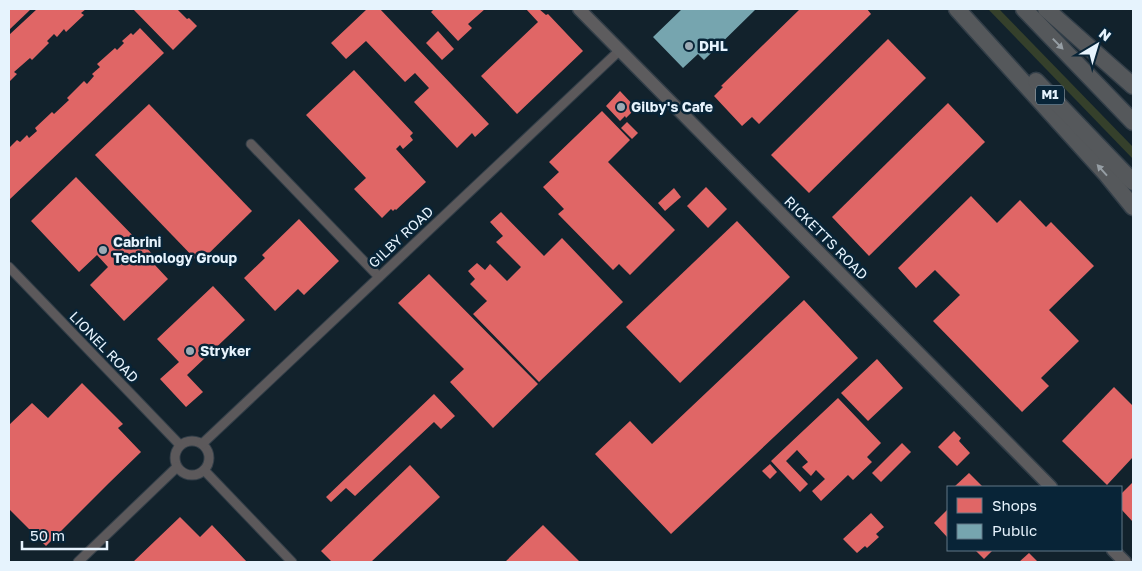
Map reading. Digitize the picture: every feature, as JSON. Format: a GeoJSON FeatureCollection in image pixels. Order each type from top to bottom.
{"type":"FeatureCollection","features":[{"type":"Feature","properties":{"kind":"highway"},"geometry":{"type":"LineString","coordinates":[[957,9],[1107,175],[1133,207]]}},
{"type":"Feature","properties":{"kind":"highway","name":"M1"},"geometry":{"type":"LineString","coordinates":[[966,9],[1133,182]]}},
{"type":"Feature","properties":{"kind":"highway"},"geometry":{"type":"LineString","coordinates":[[1024,9],[1133,122]]}},
{"type":"Feature","properties":{"kind":"highway"},"geometry":{"type":"LineString","coordinates":[[1046,9],[1133,86]]}},
{"type":"Feature","properties":{"kind":"street","name":"RICKETTS ROAD"},"geometry":{"type":"LineString","coordinates":[[580,9],[1050,486]]}},
{"type":"Feature","properties":{"kind":"street","name":"GILBY ROAD"},"geometry":{"type":"LineString","coordinates":[[202,444],[620,50]]}},
{"type":"Feature","properties":{"kind":"street"},"geometry":{"type":"LineString","coordinates":[[251,144],[379,277]]}},
{"type":"Feature","properties":{"kind":"street","name":"LIONEL ROAD"},"geometry":{"type":"LineString","coordinates":[[9,267],[180,445]]}},
{"type":"Feature","properties":{"kind":"street"},"geometry":{"type":"LineString","coordinates":[[190,441],[202,444],[206,448],[209,460],[204,470],[199,474],[187,474],[177,467],[174,456],[180,445],[190,441]]}},
{"type":"Feature","properties":{"kind":"street"},"geometry":{"type":"LineString","coordinates":[[78,562],[177,467]]}},
{"type":"Feature","properties":{"kind":"street"},"geometry":{"type":"LineString","coordinates":[[204,470],[292,562]]}},
{"type":"Feature","properties":{"kind":"street"},"geometry":{"type":"LineString","coordinates":[[1114,551],[1125,562]]}},
{"type":"Feature","properties":{"kind":"green space"},"geometry":{"type":"Polygon","coordinates":[[[988,9],[999,9],[1133,147],[1133,159],[988,9]]]}},
{"type":"Feature","properties":{"kind":"building: Shops"},"geometry":{"type":"Polygon","coordinates":[[[9,9],[31,9],[9,30],[9,9]]]}},
{"type":"Feature","properties":{"kind":"building: Shops"},"geometry":{"type":"Polygon","coordinates":[[[37,9],[86,9],[81,13],[84,15],[66,32],[64,29],[57,37],[54,34],[47,41],[49,43],[32,60],[30,58],[14,72],[17,74],[9,82],[9,35],[37,9]]]}},
{"type":"Feature","properties":{"kind":"building: Shops"},"geometry":{"type":"Polygon","coordinates":[[[133,9],[177,9],[197,26],[173,50],[133,9]]]}},
{"type":"Feature","properties":{"kind":"building: Shops"},"geometry":{"type":"Polygon","coordinates":[[[367,9],[380,9],[489,124],[475,137],[472,133],[457,148],[414,102],[429,88],[415,73],[405,82],[366,41],[346,59],[331,43],[367,9]]]}},
{"type":"Feature","properties":{"kind":"building: Shops"},"geometry":{"type":"Polygon","coordinates":[[[434,9],[485,9],[468,24],[472,28],[458,41],[431,12],[434,9]]]}},
{"type":"Feature","properties":{"kind":"building: Shops"},"geometry":{"type":"Polygon","coordinates":[[[526,9],[539,9],[546,15],[548,14],[583,51],[517,114],[481,76],[538,22],[526,9]]]}},
{"type":"Feature","properties":{"kind":"building: Shops"},"geometry":{"type":"Polygon","coordinates":[[[800,9],[867,9],[871,14],[759,124],[752,117],[742,126],[714,96],[723,87],[721,86],[800,9]]]}},
{"type":"Feature","properties":{"kind":"building: Shops"},"geometry":{"type":"Polygon","coordinates":[[[140,28],[164,53],[9,200],[9,148],[17,140],[20,142],[27,135],[29,138],[37,131],[35,128],[52,112],[54,114],[69,100],[67,98],[84,81],[87,84],[94,76],[92,74],[100,67],[97,64],[115,48],[117,50],[124,43],[122,41],[131,33],[133,35],[140,28]]]}},
{"type":"Feature","properties":{"kind":"building: Shops"},"geometry":{"type":"Polygon","coordinates":[[[438,31],[454,49],[442,60],[426,43],[438,31]]]}},
{"type":"Feature","properties":{"kind":"building: Shops"},"geometry":{"type":"Polygon","coordinates":[[[888,39],[926,78],[809,193],[771,155],[888,39]]]}},
{"type":"Feature","properties":{"kind":"building: Shops"},"geometry":{"type":"Polygon","coordinates":[[[354,70],[413,133],[410,136],[413,140],[403,149],[400,145],[396,149],[426,182],[396,210],[393,211],[391,209],[382,218],[354,189],[366,178],[306,115],[354,70]]]}},
{"type":"Feature","properties":{"kind":"building: Shops","name":"Gilby's Cafe"},"geometry":{"type":"Polygon","coordinates":[[[620,91],[636,108],[620,121],[606,106],[620,91]]]}},
{"type":"Feature","properties":{"kind":"building: Shops"},"geometry":{"type":"Polygon","coordinates":[[[948,103],[985,142],[869,256],[832,217],[948,103]]]}},
{"type":"Feature","properties":{"kind":"building: Shops"},"geometry":{"type":"Polygon","coordinates":[[[149,104],[252,211],[199,263],[95,155],[149,104]]]}},
{"type":"Feature","properties":{"kind":"building: Shops"},"geometry":{"type":"Polygon","coordinates":[[[602,111],[630,140],[608,162],[675,230],[630,275],[619,264],[613,270],[558,214],[564,209],[543,187],[559,172],[549,162],[602,111]]]}},
{"type":"Feature","properties":{"kind":"building: Shops"},"geometry":{"type":"Polygon","coordinates":[[[627,122],[638,133],[632,139],[621,128],[627,122]]]}},
{"type":"Feature","properties":{"kind":"building: Shops","name":"Cabrini Technology Group"},"geometry":{"type":"Polygon","coordinates":[[[76,177],[137,240],[133,243],[135,244],[139,240],[158,260],[154,264],[168,279],[124,321],[90,285],[108,267],[97,255],[79,272],[31,221],[76,177]]]}},
{"type":"Feature","properties":{"kind":"building: Shops"},"geometry":{"type":"Polygon","coordinates":[[[706,187],[727,209],[708,228],[687,206],[706,187]]]}},
{"type":"Feature","properties":{"kind":"building: Shops"},"geometry":{"type":"Polygon","coordinates":[[[674,188],[681,197],[665,211],[658,203],[674,188]]]}},
{"type":"Feature","properties":{"kind":"building: Shops"},"geometry":{"type":"Polygon","coordinates":[[[971,196],[997,223],[1020,200],[1046,227],[1051,222],[1094,266],[1049,310],[1079,341],[1041,378],[1049,386],[1022,412],[933,321],[960,295],[935,270],[916,288],[898,268],[971,196]]]}},
{"type":"Feature","properties":{"kind":"building: Shops"},"geometry":{"type":"Polygon","coordinates":[[[501,212],[544,256],[562,238],[623,302],[539,382],[473,314],[487,301],[470,284],[475,279],[468,271],[477,263],[485,270],[490,264],[507,281],[521,267],[496,242],[503,236],[490,222],[501,212]]]}},
{"type":"Feature","properties":{"kind":"building: Shops"},"geometry":{"type":"Polygon","coordinates":[[[299,219],[339,261],[304,295],[298,289],[275,311],[244,278],[265,258],[262,255],[299,219]]]}},
{"type":"Feature","properties":{"kind":"building: Shops"},"geometry":{"type":"Polygon","coordinates":[[[737,221],[790,277],[680,383],[626,327],[737,221]]]}},
{"type":"Feature","properties":{"kind":"building: Shops"},"geometry":{"type":"Polygon","coordinates":[[[429,274],[538,384],[493,428],[450,382],[464,369],[398,303],[429,274]]]}},
{"type":"Feature","properties":{"kind":"building: Shops","name":"Stryker"},"geometry":{"type":"Polygon","coordinates":[[[213,286],[245,320],[187,375],[203,392],[186,407],[160,379],[179,362],[157,339],[213,286]]]}},
{"type":"Feature","properties":{"kind":"building: Shops"},"geometry":{"type":"Polygon","coordinates":[[[804,300],[858,358],[671,534],[595,454],[630,421],[652,444],[804,300]]]}},
{"type":"Feature","properties":{"kind":"building: Shops"},"geometry":{"type":"Polygon","coordinates":[[[877,359],[903,388],[868,421],[841,393],[877,359]]]}},
{"type":"Feature","properties":{"kind":"building: Shops"},"geometry":{"type":"Polygon","coordinates":[[[82,383],[123,424],[118,428],[141,452],[46,546],[9,509],[9,425],[32,403],[48,418],[82,383]]]}},
{"type":"Feature","properties":{"kind":"building: Shops"},"geometry":{"type":"Polygon","coordinates":[[[1114,387],[1133,406],[1133,457],[1107,485],[1062,441],[1114,387]]]}},
{"type":"Feature","properties":{"kind":"building: Shops"},"geometry":{"type":"Polygon","coordinates":[[[434,394],[455,416],[441,429],[434,422],[355,496],[346,488],[331,502],[326,497],[434,394]]]}},
{"type":"Feature","properties":{"kind":"building: Shops"},"geometry":{"type":"Polygon","coordinates":[[[838,398],[881,443],[867,457],[872,462],[853,480],[848,475],[821,501],[812,491],[825,479],[816,470],[811,476],[802,467],[808,462],[797,450],[786,461],[808,484],[800,492],[771,461],[838,398]]]}},
{"type":"Feature","properties":{"kind":"building: Shops"},"geometry":{"type":"Polygon","coordinates":[[[954,431],[961,438],[959,441],[970,453],[957,466],[938,447],[954,431]]]}},
{"type":"Feature","properties":{"kind":"building: Shops"},"geometry":{"type":"Polygon","coordinates":[[[902,443],[911,452],[881,482],[872,473],[902,443]]]}},
{"type":"Feature","properties":{"kind":"building: Shops"},"geometry":{"type":"Polygon","coordinates":[[[770,464],[777,472],[770,479],[762,471],[770,464]]]}},
{"type":"Feature","properties":{"kind":"building: Shops"},"geometry":{"type":"Polygon","coordinates":[[[410,465],[440,497],[371,562],[332,562],[321,551],[410,465]]]}},
{"type":"Feature","properties":{"kind":"building: Shops"},"geometry":{"type":"Polygon","coordinates":[[[969,473],[982,486],[955,486],[969,473]]]}},
{"type":"Feature","properties":{"kind":"building: Shops"},"geometry":{"type":"Polygon","coordinates":[[[1133,482],[1133,522],[1122,510],[1122,493],[1133,482]]]}},
{"type":"Feature","properties":{"kind":"building: Shops"},"geometry":{"type":"Polygon","coordinates":[[[947,510],[947,537],[934,523],[947,510]]]}},
{"type":"Feature","properties":{"kind":"building: Shops"},"geometry":{"type":"Polygon","coordinates":[[[871,513],[884,527],[876,534],[879,537],[867,548],[865,546],[857,553],[843,539],[871,513]]]}},
{"type":"Feature","properties":{"kind":"building: Shops"},"geometry":{"type":"Polygon","coordinates":[[[180,517],[200,537],[212,525],[247,562],[133,562],[180,517]]]}},
{"type":"Feature","properties":{"kind":"building: Shops"},"geometry":{"type":"Polygon","coordinates":[[[543,525],[580,562],[505,562],[543,525]]]}},
{"type":"Feature","properties":{"kind":"building: Shops"},"geometry":{"type":"Polygon","coordinates":[[[976,551],[992,551],[984,559],[976,551]]]}},
{"type":"Feature","properties":{"kind":"building: Shops"},"geometry":{"type":"Polygon","coordinates":[[[1029,553],[1038,562],[1019,562],[1029,553]]]}},
{"type":"Feature","properties":{"kind":"building: Public","name":"DHL"},"geometry":{"type":"Polygon","coordinates":[[[682,9],[756,9],[704,60],[698,54],[683,68],[653,37],[682,9]]]}},
{"type":"Feature","properties":{"kind":"place","name":"DHL"},"geometry":{"type":"Point","coordinates":[689,46]}},
{"type":"Feature","properties":{"kind":"place","name":"Gilby's Cafe"},"geometry":{"type":"Point","coordinates":[621,107]}},
{"type":"Feature","properties":{"kind":"place","name":"Cabrini Technology Group"},"geometry":{"type":"Point","coordinates":[103,250]}},
{"type":"Feature","properties":{"kind":"place","name":"Stryker"},"geometry":{"type":"Point","coordinates":[190,351]}}]}
